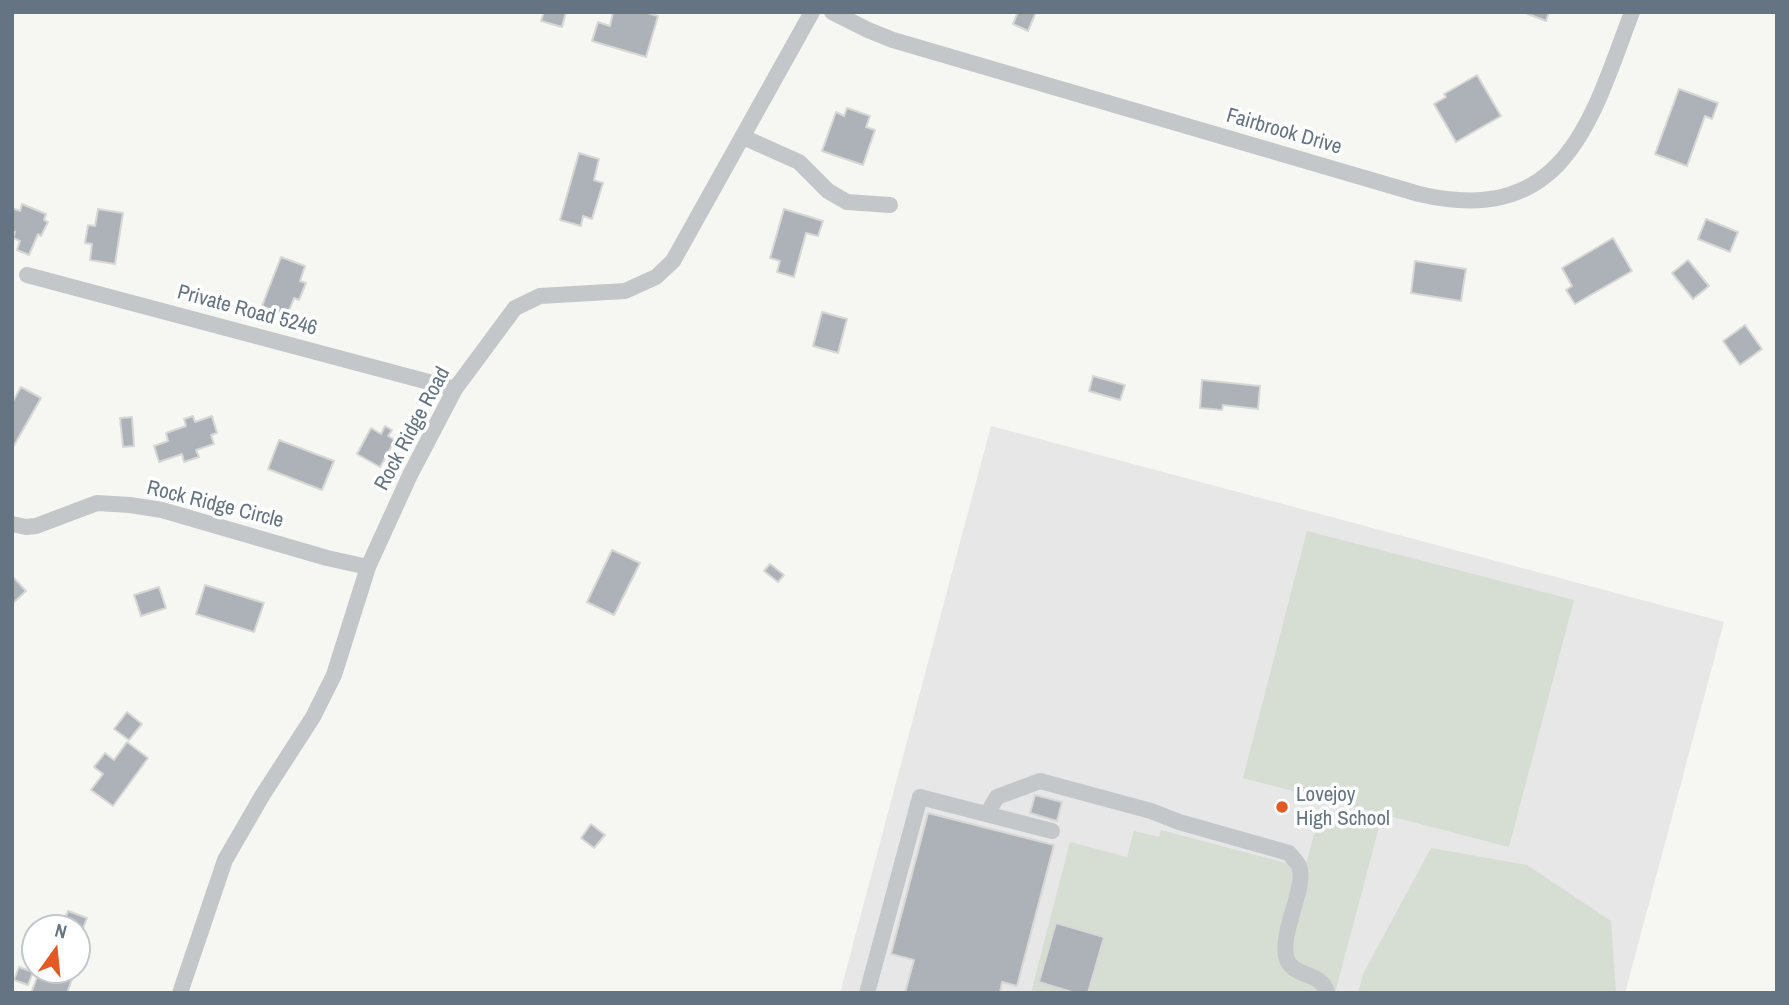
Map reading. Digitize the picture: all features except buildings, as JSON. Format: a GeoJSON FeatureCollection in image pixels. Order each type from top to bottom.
{"type":"FeatureCollection","features":[{"type":"Feature","properties":{"kind":"street","name":"Rock Ridge Road"},"geometry":{"type":"LineString","coordinates":[[180,993],[225,860],[313,717],[334,676],[368,567],[410,475],[455,389],[515,307],[540,296],[625,291],[656,277],[673,261],[812,12]]}},
{"type":"Feature","properties":{"kind":"street","name":"Fairbrook Drive"},"geometry":{"type":"LineString","coordinates":[[832,12],[892,40],[1419,194],[1443,200],[1483,201],[1516,193],[1559,165],[1582,135],[1596,108],[1632,12]]}},
{"type":"Feature","properties":{"kind":"street"},"geometry":{"type":"LineString","coordinates":[[743,137],[799,162],[828,191],[847,202],[890,205]]}},
{"type":"Feature","properties":{"kind":"street","name":"Private Road 5246"},"geometry":{"type":"LineString","coordinates":[[27,275],[455,389]]}},
{"type":"Feature","properties":{"kind":"street","name":"Rock Ridge Circle"},"geometry":{"type":"LineString","coordinates":[[12,524],[36,526],[97,503],[130,505],[162,510],[327,558],[368,567]]}},
{"type":"Feature","properties":{"kind":"street"},"geometry":{"type":"LineString","coordinates":[[987,814],[998,797],[1040,781],[1289,853],[1299,866],[1300,878],[1285,940],[1286,960],[1297,971],[1318,978],[1325,984],[1327,993]]}},
{"type":"Feature","properties":{"kind":"street"},"geometry":{"type":"LineString","coordinates":[[867,993],[920,797],[1052,831]]}},
{"type":"Feature","properties":{"kind":"shaded area","name":"Lovejoy High School"},"geometry":{"type":"Polygon","coordinates":[[[991,426],[1724,622],[1625,993],[840,993],[991,426]]]}},
{"type":"Feature","properties":{"kind":"shaded area"},"geometry":{"type":"Polygon","coordinates":[[[1307,531],[1574,600],[1509,847],[1243,778],[1307,531]]]}},
{"type":"Feature","properties":{"kind":"shaded area"},"geometry":{"type":"Polygon","coordinates":[[[1320,812],[1379,827],[1335,993],[1031,993],[1070,842],[1127,857],[1134,831],[1159,837],[1161,830],[1305,868],[1320,812]]]}},
{"type":"Feature","properties":{"kind":"shaded area"},"geometry":{"type":"Polygon","coordinates":[[[1431,848],[1527,865],[1611,921],[1616,993],[1358,993],[1363,974],[1431,848]]]}},
{"type":"Feature","properties":{"kind":"place","name":"Lovejoy High School"},"geometry":{"type":"Point","coordinates":[1282,807]}}]}
